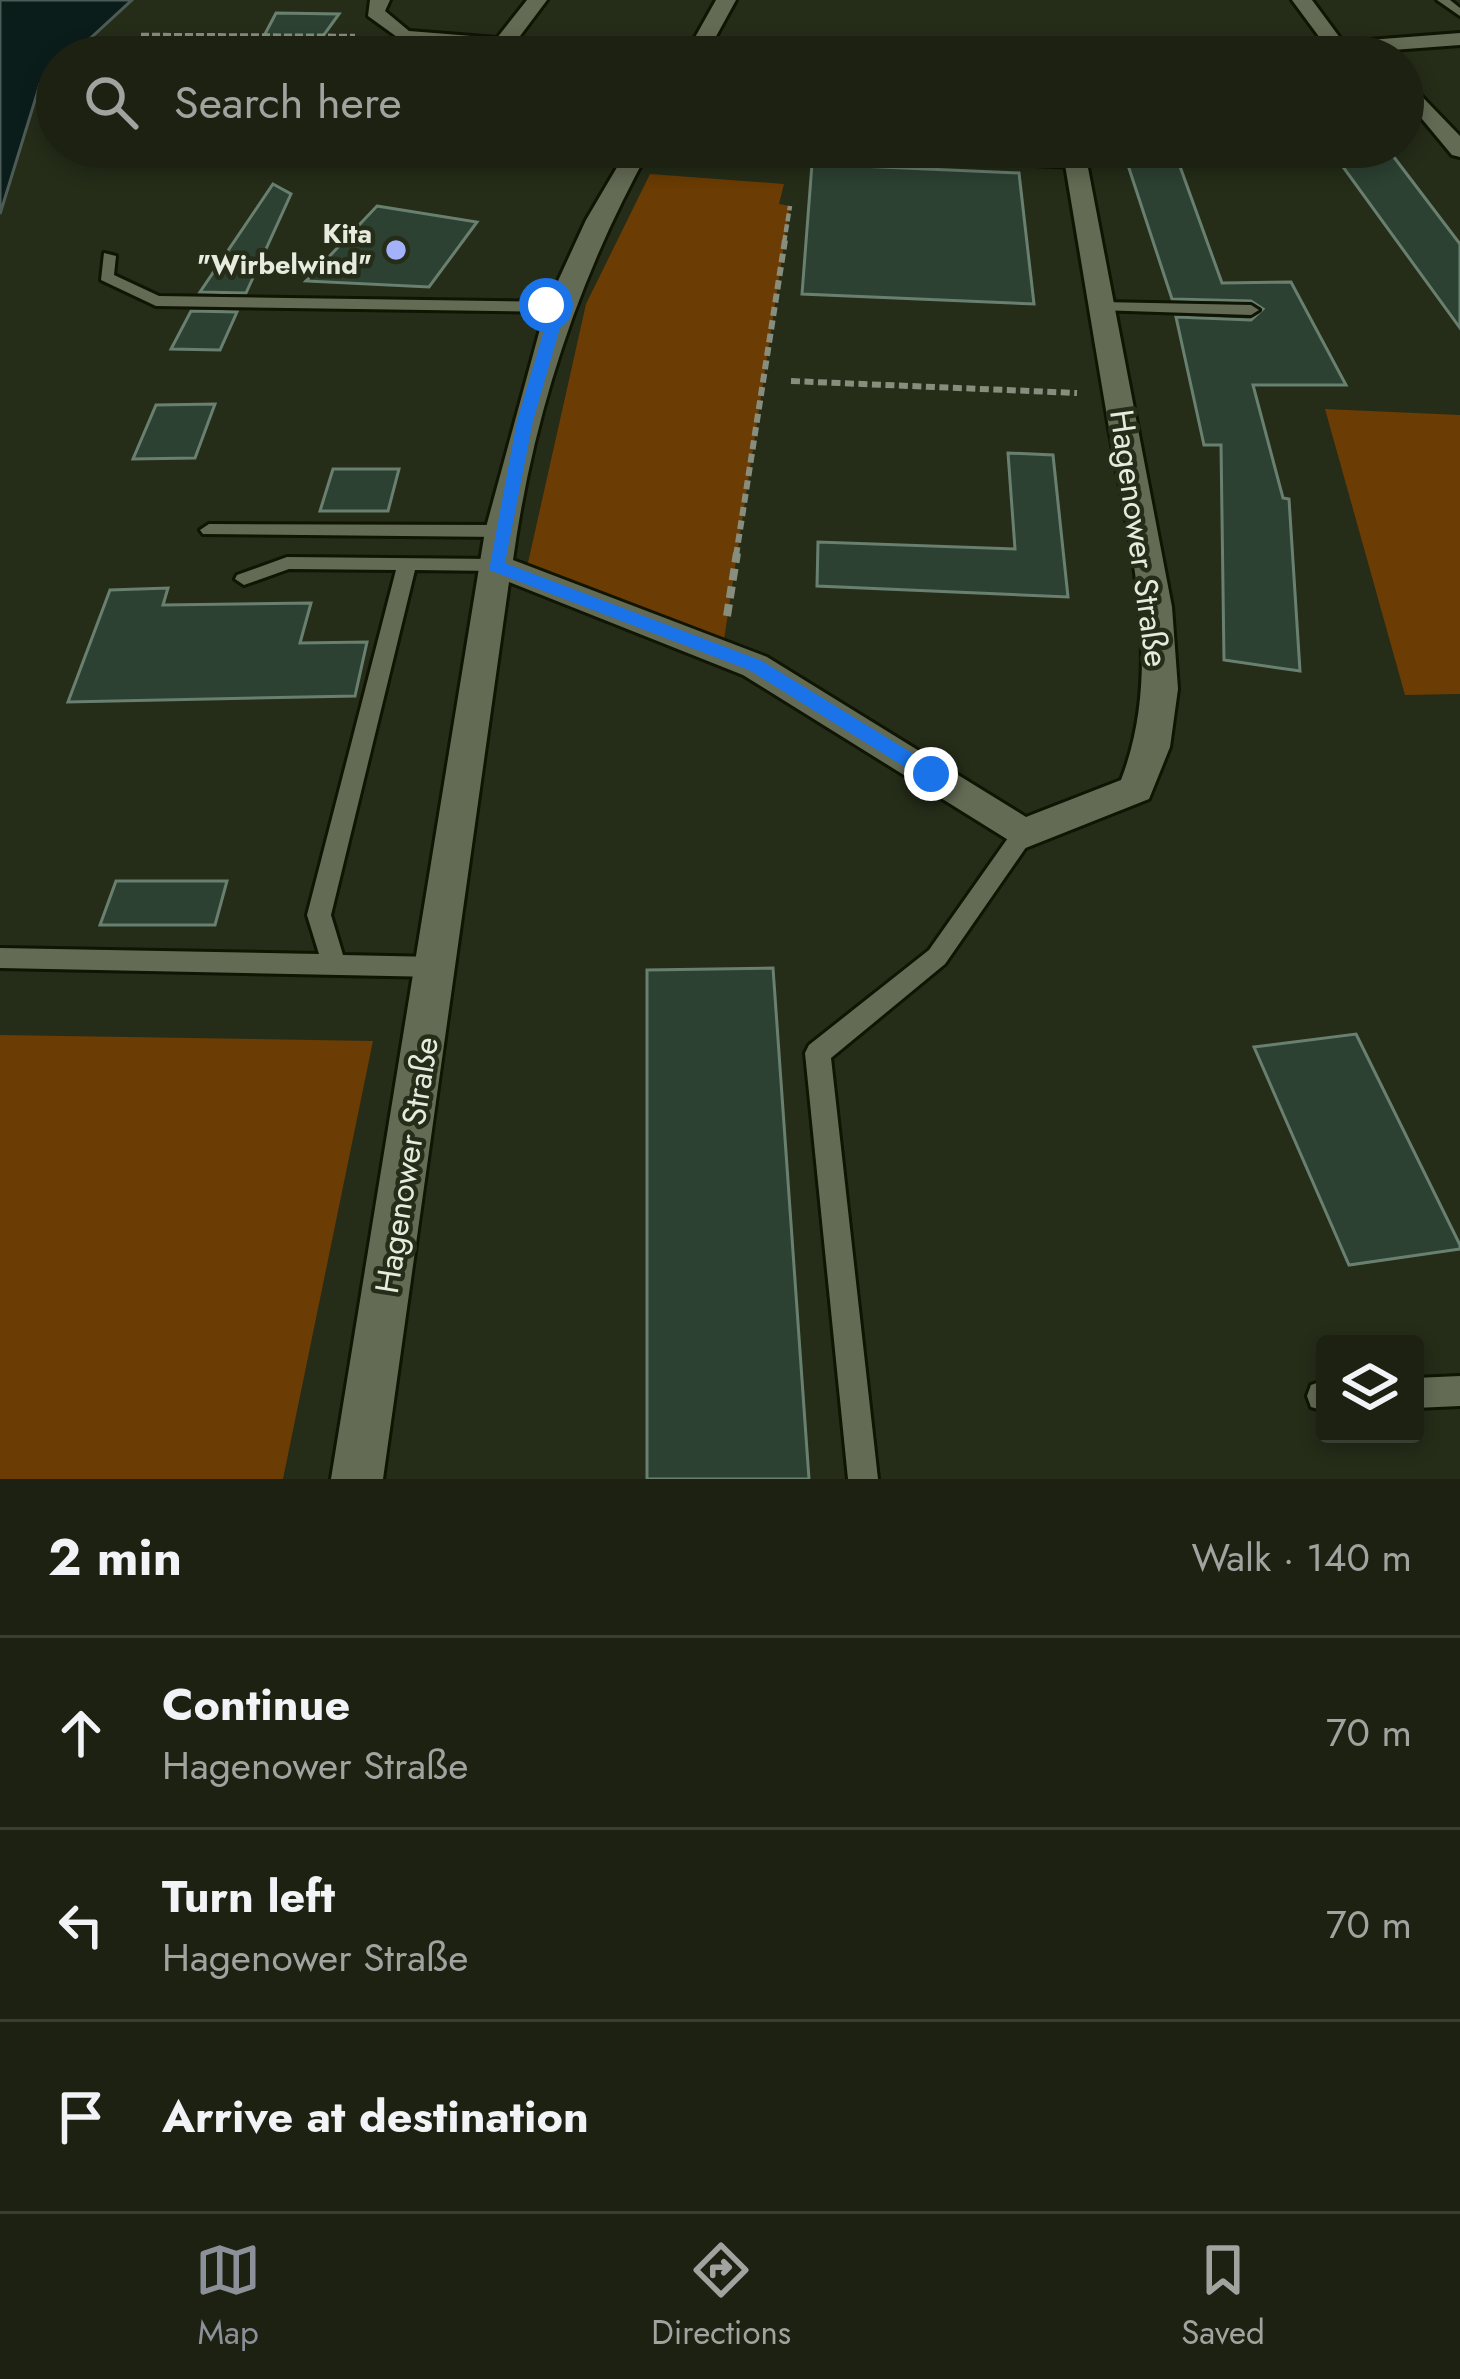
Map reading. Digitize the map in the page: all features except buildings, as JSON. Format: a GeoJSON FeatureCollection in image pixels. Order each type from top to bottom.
{"type":"FeatureCollection","features":[{"type":"Feature","properties":{"kind":"street"},"geometry":{"type":"LineString","coordinates":[[380,0],[375,12],[404,36]]}},
{"type":"Feature","properties":{"kind":"street"},"geometry":{"type":"LineString","coordinates":[[509,36],[537,0]]}},
{"type":"Feature","properties":{"kind":"street"},"geometry":{"type":"LineString","coordinates":[[706,36],[726,0]]}},
{"type":"Feature","properties":{"kind":"street"},"geometry":{"type":"LineString","coordinates":[[1302,0],[1329,36]]}},
{"type":"Feature","properties":{"kind":"street"},"geometry":{"type":"LineString","coordinates":[[1424,44],[1460,39]]}},
{"type":"Feature","properties":{"kind":"street"},"geometry":{"type":"LineString","coordinates":[[1424,107],[1460,149]]}},
{"type":"Feature","properties":{"kind":"street","name":"Hagenower Straße"},"geometry":{"type":"LineString","coordinates":[[357,1479],[498,548],[525,421],[559,307],[598,220],[628,168]]}},
{"type":"Feature","properties":{"kind":"street","name":"Hagenower Straße"},"geometry":{"type":"LineString","coordinates":[[1023,834],[1136,789],[1152,747],[1162,689],[1156,607],[1077,168]]}},
{"type":"Feature","properties":{"kind":"street"},"geometry":{"type":"LineString","coordinates":[[498,548],[755,666],[1023,834]]}},
{"type":"Feature","properties":{"kind":"lane"},"geometry":{"type":"LineString","coordinates":[[1443,0],[1460,13]]}},
{"type":"Feature","properties":{"kind":"lane"},"geometry":{"type":"LineString","coordinates":[[109,256],[106,277],[156,301],[559,307]]}},
{"type":"Feature","properties":{"kind":"lane"},"geometry":{"type":"LineString","coordinates":[[1102,307],[1251,310]]}},
{"type":"Feature","properties":{"kind":"lane"},"geometry":{"type":"LineString","coordinates":[[209,530],[498,548]]}},
{"type":"Feature","properties":{"kind":"lane"},"geometry":{"type":"LineString","coordinates":[[244,579],[287,563],[407,565],[498,548]]}},
{"type":"Feature","properties":{"kind":"lane"},"geometry":{"type":"LineString","coordinates":[[334,964],[319,915],[407,565]]}},
{"type":"Feature","properties":{"kind":"lane"},"geometry":{"type":"LineString","coordinates":[[862,1479],[818,1053],[937,957],[1023,834]]}},
{"type":"Feature","properties":{"kind":"lane"},"geometry":{"type":"LineString","coordinates":[[0,958],[436,967]]}},
{"type":"Feature","properties":{"kind":"lane"},"geometry":{"type":"LineString","coordinates":[[1424,1393],[1460,1391]]}},
{"type":"Feature","properties":{"kind":"path"},"geometry":{"type":"LineString","coordinates":[[141,35],[404,36]]}},
{"type":"Feature","properties":{"kind":"path"},"geometry":{"type":"LineString","coordinates":[[722,653],[790,206]]}},
{"type":"Feature","properties":{"kind":"path"},"geometry":{"type":"LineString","coordinates":[[791,381],[1118,395]]}},
{"type":"Feature","properties":{"kind":"shaded area"},"geometry":{"type":"Polygon","coordinates":[[[650,174],[784,184],[779,204],[790,206],[722,653],[525,576],[586,304],[650,174]]]}},
{"type":"Feature","properties":{"kind":"shaded area"},"geometry":{"type":"Polygon","coordinates":[[[1325,409],[1460,415],[1460,694],[1405,695],[1325,409]]]}},
{"type":"Feature","properties":{"kind":"shaded area"},"geometry":{"type":"Polygon","coordinates":[[[0,1035],[373,1041],[283,1479],[0,1479],[0,1035]]]}},
{"type":"Feature","properties":{"kind":"water"},"geometry":{"type":"Polygon","coordinates":[[[0,0],[132,0],[93,36],[36,36],[36,97],[0,214],[0,0]]]}},
{"type":"Feature","properties":{"kind":"place","name":"Kita \"Wirbelwind\""},"geometry":{"type":"Point","coordinates":[396,250]}},
{"type":"Feature","properties":{"kind":"route"},"geometry":{"type":"LineString","coordinates":[[546,305],[559,307],[525,421],[496,566],[755,666],[931,774]]}}]}
